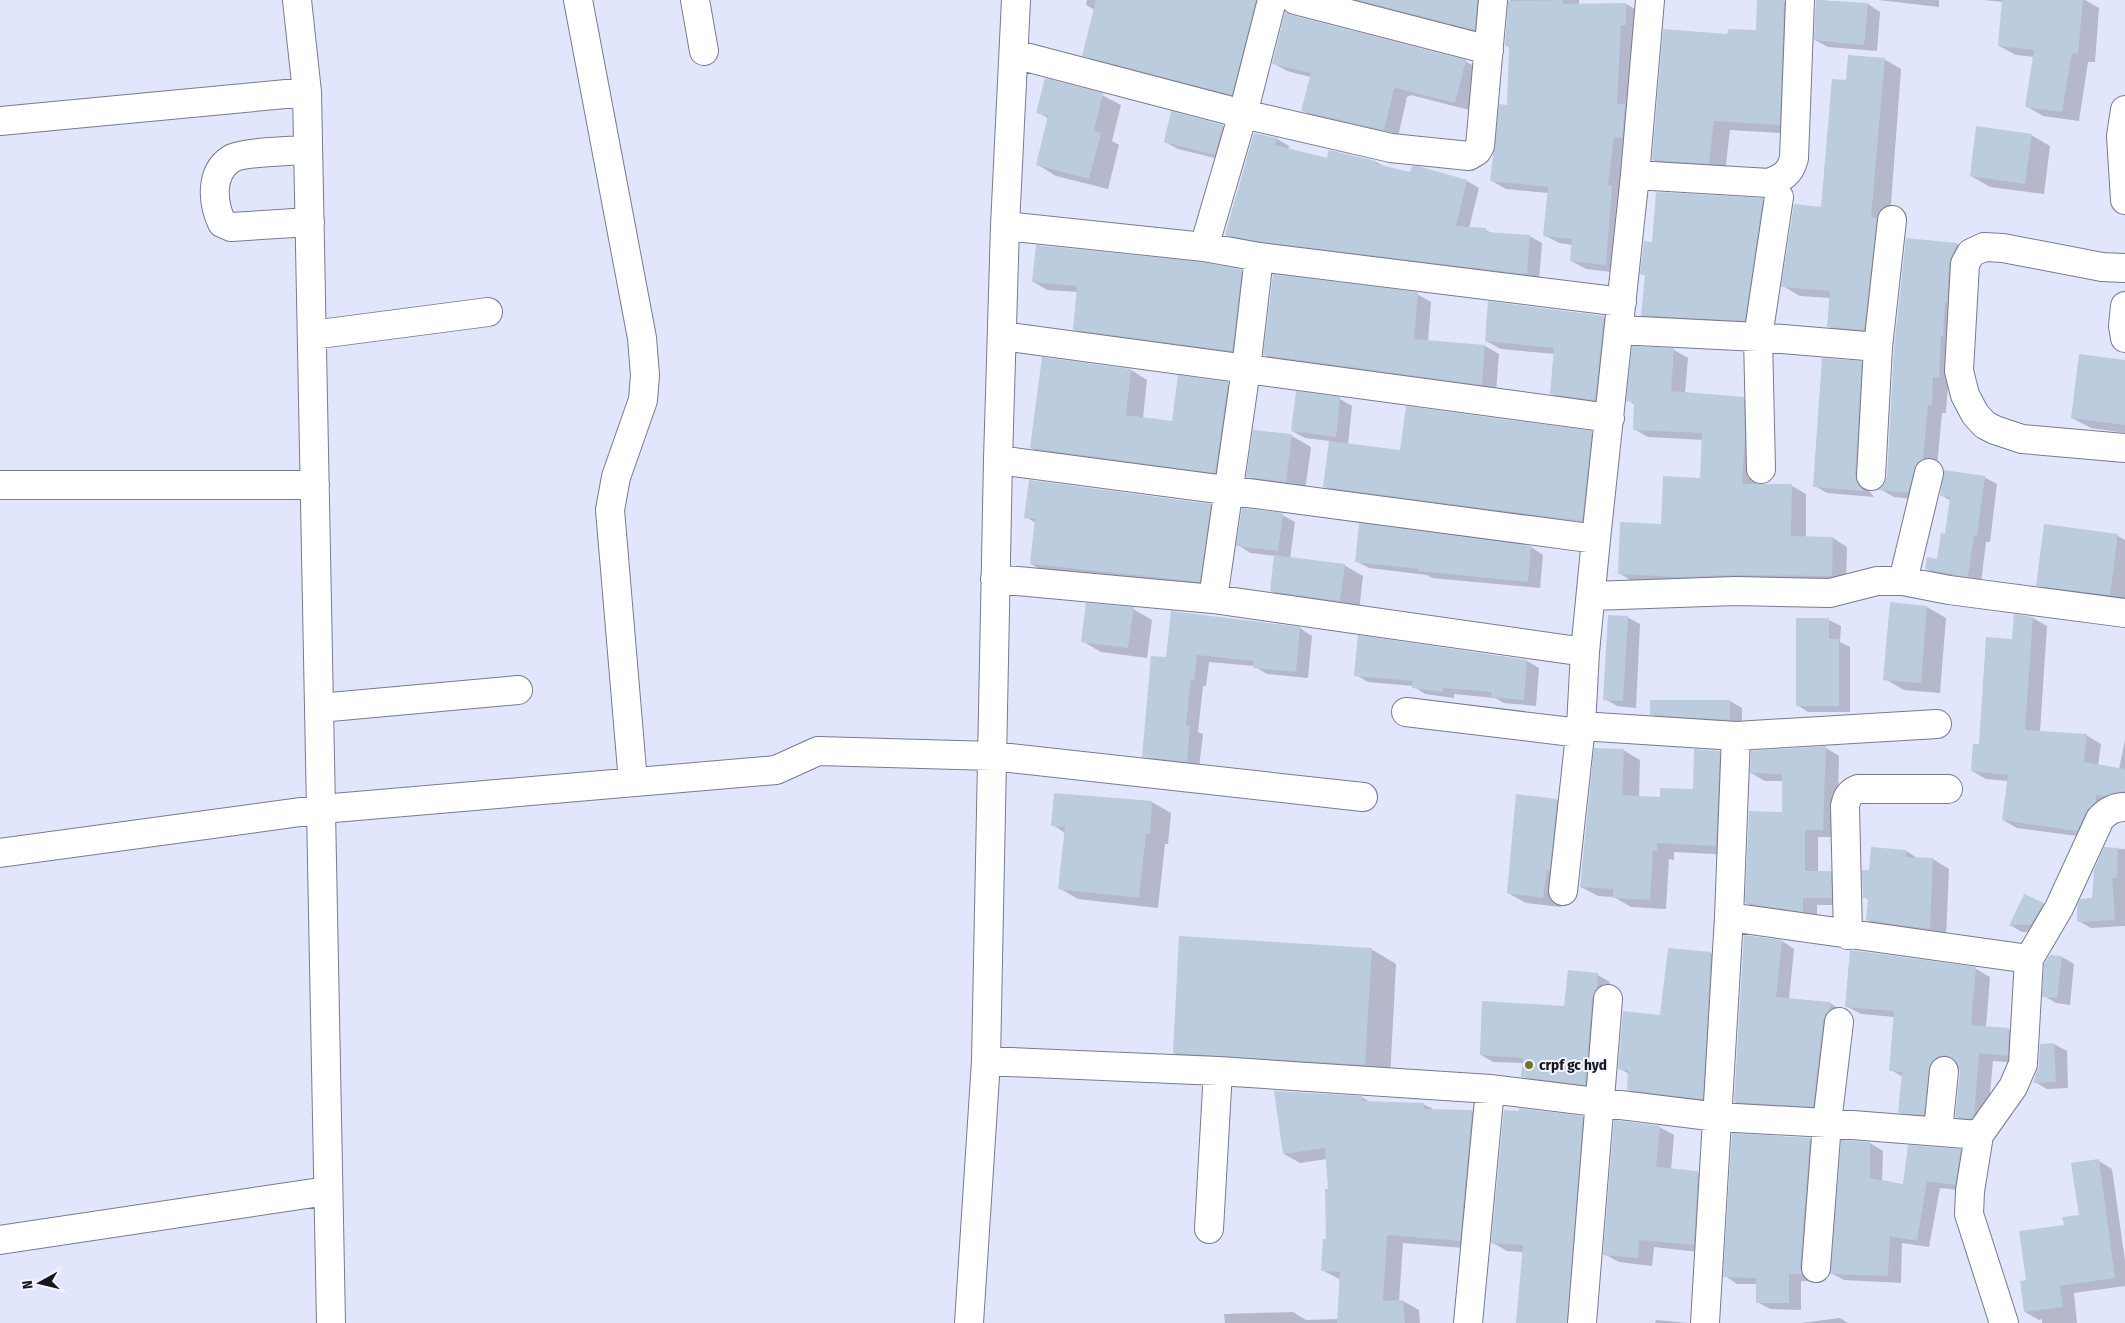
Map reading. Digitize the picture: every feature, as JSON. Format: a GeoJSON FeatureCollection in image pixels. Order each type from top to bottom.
{"type":"FeatureCollection","features":[{"type":"Feature","properties":{"kind":"street"},"geometry":{"type":"LineString","coordinates":[[297,0],[307,92],[331,1323]]}},
{"type":"Feature","properties":{"kind":"street"},"geometry":{"type":"LineString","coordinates":[[578,0],[642,338],[645,375],[643,400],[616,477],[610,510],[633,782]]}},
{"type":"Feature","properties":{"kind":"street"},"geometry":{"type":"LineString","coordinates":[[695,0],[704,52]]}},
{"type":"Feature","properties":{"kind":"street"},"geometry":{"type":"LineString","coordinates":[[969,1323],[986,1061],[998,460],[1005,226],[1016,0]]}},
{"type":"Feature","properties":{"kind":"street"},"geometry":{"type":"LineString","coordinates":[[1204,247],[1243,114],[1272,0]]}},
{"type":"Feature","properties":{"kind":"street"},"geometry":{"type":"LineString","coordinates":[[1295,0],[1489,50]]}},
{"type":"Feature","properties":{"kind":"street"},"geometry":{"type":"LineString","coordinates":[[1014,54],[1243,114],[1391,148],[1469,156],[1477,151],[1480,146],[1492,0]]}},
{"type":"Feature","properties":{"kind":"street"},"geometry":{"type":"LineString","coordinates":[[1563,891],[1580,729],[1596,539],[1635,175],[1650,0]]}},
{"type":"Feature","properties":{"kind":"street"},"geometry":{"type":"LineString","coordinates":[[1635,175],[1769,183],[1784,177],[1792,168],[1794,158],[1800,0]]}},
{"type":"Feature","properties":{"kind":"street"},"geometry":{"type":"LineString","coordinates":[[0,120],[307,92]]}},
{"type":"Feature","properties":{"kind":"street"},"geometry":{"type":"LineString","coordinates":[[2125,110],[2120,136],[2125,200]]}},
{"type":"Feature","properties":{"kind":"street"},"geometry":{"type":"LineString","coordinates":[[308,150],[250,155],[231,159],[218,174],[214,194],[216,211],[222,223],[231,227],[310,222]]}},
{"type":"Feature","properties":{"kind":"street"},"geometry":{"type":"LineString","coordinates":[[1761,469],[1758,337],[1779,197]]}},
{"type":"Feature","properties":{"kind":"street"},"geometry":{"type":"LineString","coordinates":[[1871,476],[1878,347],[1892,220]]}},
{"type":"Feature","properties":{"kind":"street"},"geometry":{"type":"LineString","coordinates":[[1005,226],[1204,247],[1258,256],[1622,302]]}},
{"type":"Feature","properties":{"kind":"street"},"geometry":{"type":"LineString","coordinates":[[2125,268],[2102,267],[2003,248],[1984,247],[1971,253],[1965,264],[1959,371],[1965,395],[1975,414],[1985,425],[1995,430],[2022,439],[2125,448]]}},
{"type":"Feature","properties":{"kind":"street"},"geometry":{"type":"LineString","coordinates":[[1214,598],[1246,369],[1258,256]]}},
{"type":"Feature","properties":{"kind":"street"},"geometry":{"type":"LineString","coordinates":[[2125,306],[2123,326],[2125,338]]}},
{"type":"Feature","properties":{"kind":"street"},"geometry":{"type":"LineString","coordinates":[[312,334],[488,312]]}},
{"type":"Feature","properties":{"kind":"street"},"geometry":{"type":"LineString","coordinates":[[1619,330],[1758,337],[1878,347]]}},
{"type":"Feature","properties":{"kind":"street"},"geometry":{"type":"LineString","coordinates":[[1002,336],[1610,418]]}},
{"type":"Feature","properties":{"kind":"street"},"geometry":{"type":"LineString","coordinates":[[998,460],[1596,539]]}},
{"type":"Feature","properties":{"kind":"street"},"geometry":{"type":"LineString","coordinates":[[1903,581],[1929,473]]}},
{"type":"Feature","properties":{"kind":"street"},"geometry":{"type":"LineString","coordinates":[[0,485],[315,485]]}},
{"type":"Feature","properties":{"kind":"street"},"geometry":{"type":"LineString","coordinates":[[995,580],[1214,598],[1585,652]]}},
{"type":"Feature","properties":{"kind":"street"},"geometry":{"type":"LineString","coordinates":[[1591,596],[1736,591],[1830,594],[1877,581],[1903,581],[1949,590],[2125,613]]}},
{"type":"Feature","properties":{"kind":"street"},"geometry":{"type":"LineString","coordinates":[[319,708],[518,690]]}},
{"type":"Feature","properties":{"kind":"street"},"geometry":{"type":"LineString","coordinates":[[1406,712],[1580,729],[1736,736],[1937,724]]}},
{"type":"Feature","properties":{"kind":"street"},"geometry":{"type":"LineString","coordinates":[[1705,1323],[1729,917],[1736,736]]}},
{"type":"Feature","properties":{"kind":"street"},"geometry":{"type":"LineString","coordinates":[[0,853],[322,809],[776,770],[818,751],[992,756],[1362,797]]}},
{"type":"Feature","properties":{"kind":"street"},"geometry":{"type":"LineString","coordinates":[[1848,934],[1846,798],[1858,789],[1948,790]]}},
{"type":"Feature","properties":{"kind":"street"},"geometry":{"type":"LineString","coordinates":[[2004,1323],[1969,1214],[1970,1191],[1979,1135],[2014,1087],[2023,1064],[2029,959],[2059,908],[2100,819],[2107,811],[2118,807],[2125,807]]}},
{"type":"Feature","properties":{"kind":"street"},"geometry":{"type":"LineString","coordinates":[[1729,917],[2029,959]]}},
{"type":"Feature","properties":{"kind":"street"},"geometry":{"type":"LineString","coordinates":[[1582,1323],[1608,999]]}},
{"type":"Feature","properties":{"kind":"street"},"geometry":{"type":"LineString","coordinates":[[1816,1268],[1827,1123],[1840,1022]]}},
{"type":"Feature","properties":{"kind":"street"},"geometry":{"type":"LineString","coordinates":[[986,1061],[1218,1071],[1490,1089],[1718,1118],[1827,1123],[1979,1135]]}},
{"type":"Feature","properties":{"kind":"street"},"geometry":{"type":"LineString","coordinates":[[1209,1229],[1218,1071]]}},
{"type":"Feature","properties":{"kind":"street"},"geometry":{"type":"LineString","coordinates":[[1938,1131],[1944,1071]]}},
{"type":"Feature","properties":{"kind":"street"},"geometry":{"type":"LineString","coordinates":[[1468,1323],[1490,1089]]}},
{"type":"Feature","properties":{"kind":"street"},"geometry":{"type":"LineString","coordinates":[[0,1240],[327,1191]]}},
{"type":"Feature","properties":{"kind":"building"},"geometry":{"type":"Polygon","coordinates":[[[1096,0],[1256,0],[1232,95],[1082,56],[1096,0]]]}},
{"type":"Feature","properties":{"kind":"building"},"geometry":{"type":"Polygon","coordinates":[[[1358,0],[1477,0],[1475,30],[1358,0]]]}},
{"type":"Feature","properties":{"kind":"building"},"geometry":{"type":"Polygon","coordinates":[[[1563,0],[1563,4],[1626,3],[1626,25],[1621,25],[1617,104],[1625,104],[1622,138],[1614,137],[1608,185],[1612,186],[1606,265],[1570,261],[1572,239],[1543,236],[1548,187],[1490,181],[1499,104],[1507,105],[1509,47],[1505,46],[1508,1],[1563,0]]]}},
{"type":"Feature","properties":{"kind":"building"},"geometry":{"type":"Polygon","coordinates":[[[1757,0],[1784,0],[1780,125],[1714,121],[1709,164],[1652,160],[1663,29],[1727,34],[1728,29],[1756,30],[1757,0]]]}},
{"type":"Feature","properties":{"kind":"building"},"geometry":{"type":"Polygon","coordinates":[[[1816,0],[1868,3],[1864,45],[1814,40],[1816,0]]]}},
{"type":"Feature","properties":{"kind":"building"},"geometry":{"type":"Polygon","coordinates":[[[2002,0],[2083,0],[2078,54],[2072,53],[2062,112],[2025,107],[2034,50],[1998,46],[2002,0]]]}},
{"type":"Feature","properties":{"kind":"building"},"geometry":{"type":"Polygon","coordinates":[[[1285,12],[1466,60],[1455,103],[1396,88],[1394,89],[1384,130],[1301,111],[1311,73],[1272,64],[1285,12]]]}},
{"type":"Feature","properties":{"kind":"building"},"geometry":{"type":"Polygon","coordinates":[[[1848,55],[1885,58],[1871,217],[1877,218],[1864,330],[1827,327],[1830,291],[1781,287],[1794,204],[1821,207],[1832,79],[1846,80],[1848,55]]]}},
{"type":"Feature","properties":{"kind":"building"},"geometry":{"type":"Polygon","coordinates":[[[1045,78],[1103,93],[1094,131],[1101,133],[1089,179],[1036,165],[1048,116],[1036,113],[1045,78]]]}},
{"type":"Feature","properties":{"kind":"building"},"geometry":{"type":"Polygon","coordinates":[[[1171,111],[1223,125],[1215,155],[1164,142],[1171,111]]]}},
{"type":"Feature","properties":{"kind":"building"},"geometry":{"type":"Polygon","coordinates":[[[1976,126],[2032,134],[2025,184],[1970,176],[1976,126]]]}},
{"type":"Feature","properties":{"kind":"building"},"geometry":{"type":"Polygon","coordinates":[[[1254,133],[1277,138],[1275,145],[1327,158],[1329,150],[1376,161],[1376,164],[1410,172],[1412,166],[1418,166],[1467,180],[1456,226],[1486,228],[1486,232],[1530,235],[1527,274],[1261,242],[1225,235],[1254,133]]]}},
{"type":"Feature","properties":{"kind":"building"},"geometry":{"type":"Polygon","coordinates":[[[1656,192],[1763,198],[1745,321],[1636,315],[1641,315],[1645,275],[1640,274],[1644,241],[1652,242],[1656,192]]]}},
{"type":"Feature","properties":{"kind":"building"},"geometry":{"type":"Polygon","coordinates":[[[1906,238],[1957,243],[1949,263],[1947,302],[1945,302],[1943,336],[1941,336],[1939,378],[1933,377],[1932,405],[1928,405],[1923,459],[1917,463],[1914,469],[1908,493],[1878,490],[1884,484],[1887,477],[1894,348],[1906,238]]]}},
{"type":"Feature","properties":{"kind":"building"},"geometry":{"type":"Polygon","coordinates":[[[1036,245],[1202,262],[1242,270],[1232,351],[1073,330],[1077,286],[1032,282],[1036,245]]]}},
{"type":"Feature","properties":{"kind":"building"},"geometry":{"type":"Polygon","coordinates":[[[1273,274],[1418,292],[1414,339],[1485,345],[1482,385],[1263,355],[1273,274]]]}},
{"type":"Feature","properties":{"kind":"building"},"geometry":{"type":"Polygon","coordinates":[[[1488,301],[1604,316],[1595,400],[1550,394],[1554,348],[1485,341],[1488,301]]]}},
{"type":"Feature","properties":{"kind":"building"},"geometry":{"type":"Polygon","coordinates":[[[1632,346],[1674,348],[1671,391],[1744,397],[1745,436],[1742,484],[1792,484],[1791,536],[1833,537],[1832,576],[1736,575],[1677,577],[1618,574],[1620,522],[1661,524],[1663,476],[1700,478],[1702,433],[1633,430],[1634,402],[1626,401],[1632,346]]]}},
{"type":"Feature","properties":{"kind":"building"},"geometry":{"type":"Polygon","coordinates":[[[2079,354],[2125,360],[2125,425],[2071,418],[2079,354]]]}},
{"type":"Feature","properties":{"kind":"building"},"geometry":{"type":"Polygon","coordinates":[[[1042,357],[1131,369],[1126,415],[1172,421],[1178,375],[1228,382],[1215,473],[1030,448],[1042,357]]]}},
{"type":"Feature","properties":{"kind":"building"},"geometry":{"type":"Polygon","coordinates":[[[1822,358],[1862,361],[1855,475],[1857,483],[1863,491],[1813,487],[1822,358]]]}},
{"type":"Feature","properties":{"kind":"building"},"geometry":{"type":"Polygon","coordinates":[[[1296,391],[1340,397],[1336,437],[1291,431],[1296,391]]]}},
{"type":"Feature","properties":{"kind":"building"},"geometry":{"type":"Polygon","coordinates":[[[1406,406],[1592,431],[1582,521],[1323,487],[1329,441],[1400,450],[1406,406]]]}},
{"type":"Feature","properties":{"kind":"building"},"geometry":{"type":"Polygon","coordinates":[[[1253,430],[1292,434],[1286,482],[1246,477],[1253,430]]]}},
{"type":"Feature","properties":{"kind":"building"},"geometry":{"type":"Polygon","coordinates":[[[1944,470],[1985,476],[1977,536],[1974,535],[1968,577],[1925,569],[1927,557],[1937,559],[1941,533],[1945,534],[1950,497],[1940,496],[1944,470]]]}},
{"type":"Feature","properties":{"kind":"building"},"geometry":{"type":"Polygon","coordinates":[[[1029,480],[1211,504],[1200,582],[1030,564],[1035,519],[1024,518],[1029,480]]]}},
{"type":"Feature","properties":{"kind":"building"},"geometry":{"type":"Polygon","coordinates":[[[1242,508],[1283,513],[1278,551],[1236,546],[1242,508]]]}},
{"type":"Feature","properties":{"kind":"building"},"geometry":{"type":"Polygon","coordinates":[[[1359,523],[1531,546],[1528,582],[1418,571],[1419,569],[1355,562],[1359,523]]]}},
{"type":"Feature","properties":{"kind":"building"},"geometry":{"type":"Polygon","coordinates":[[[2044,524],[2118,534],[2110,595],[2036,586],[2044,524]]]}},
{"type":"Feature","properties":{"kind":"building"},"geometry":{"type":"Polygon","coordinates":[[[1274,555],[1345,564],[1340,601],[1270,591],[1274,555]]]}},
{"type":"Feature","properties":{"kind":"building"},"geometry":{"type":"Polygon","coordinates":[[[1890,602],[1927,606],[1921,683],[1883,680],[1890,602]]]}},
{"type":"Feature","properties":{"kind":"building"},"geometry":{"type":"Polygon","coordinates":[[[1086,603],[1134,607],[1128,648],[1081,642],[1086,603]]]}},
{"type":"Feature","properties":{"kind":"building"},"geometry":{"type":"Polygon","coordinates":[[[1171,611],[1300,627],[1296,672],[1253,668],[1253,661],[1197,655],[1194,680],[1191,680],[1186,725],[1190,726],[1187,762],[1142,757],[1151,656],[1166,657],[1171,611]]]}},
{"type":"Feature","properties":{"kind":"building"},"geometry":{"type":"Polygon","coordinates":[[[2014,614],[2033,617],[2025,730],[2087,734],[2084,762],[2125,769],[2125,791],[2104,796],[2096,795],[2096,802],[2086,812],[2077,831],[2002,820],[2008,775],[1971,771],[1973,744],[1979,744],[1986,637],[2012,639],[2014,614]]]}},
{"type":"Feature","properties":{"kind":"building"},"geometry":{"type":"Polygon","coordinates":[[[1608,615],[1628,616],[1623,701],[1603,700],[1608,615]]]}},
{"type":"Feature","properties":{"kind":"building"},"geometry":{"type":"Polygon","coordinates":[[[1796,618],[1829,618],[1829,639],[1839,639],[1839,706],[1796,706],[1796,618]]]}},
{"type":"Feature","properties":{"kind":"building"},"geometry":{"type":"Polygon","coordinates":[[[1358,635],[1527,660],[1524,700],[1491,697],[1492,692],[1443,688],[1442,692],[1412,688],[1413,681],[1354,676],[1358,635]]]}},
{"type":"Feature","properties":{"kind":"building"},"geometry":{"type":"Polygon","coordinates":[[[1650,700],[1730,700],[1730,720],[1650,715],[1650,700]]]}},
{"type":"Feature","properties":{"kind":"building"},"geometry":{"type":"Polygon","coordinates":[[[1826,746],[1823,830],[1805,830],[1805,871],[1831,871],[1832,898],[1803,898],[1803,912],[1745,903],[1749,811],[1782,812],[1782,774],[1750,773],[1751,751],[1826,746]]]}},
{"type":"Feature","properties":{"kind":"building"},"geometry":{"type":"Polygon","coordinates":[[[1594,748],[1624,749],[1622,795],[1660,797],[1660,788],[1693,789],[1694,749],[1720,751],[1716,846],[1657,843],[1657,851],[1653,850],[1650,900],[1613,898],[1613,889],[1580,887],[1594,748]]]}},
{"type":"Feature","properties":{"kind":"building"},"geometry":{"type":"Polygon","coordinates":[[[1054,793],[1152,801],[1150,834],[1146,834],[1139,898],[1058,889],[1065,827],[1051,826],[1054,793]]]}},
{"type":"Feature","properties":{"kind":"building"},"geometry":{"type":"Polygon","coordinates":[[[1516,794],[1557,799],[1550,870],[1547,870],[1543,898],[1507,893],[1516,794]]]}},
{"type":"Feature","properties":{"kind":"building"},"geometry":{"type":"Polygon","coordinates":[[[1871,847],[1906,850],[1906,857],[1933,858],[1930,929],[1866,920],[1868,898],[1863,898],[1862,870],[1869,870],[1871,847]]]}},
{"type":"Feature","properties":{"kind":"building"},"geometry":{"type":"Polygon","coordinates":[[[2104,847],[2118,848],[2117,878],[2112,878],[2115,920],[2077,922],[2077,907],[2080,899],[2092,898],[2094,870],[2104,847]]]}},
{"type":"Feature","properties":{"kind":"building"},"geometry":{"type":"Polygon","coordinates":[[[2024,894],[2044,903],[2031,924],[2009,926],[2024,894]]]}},
{"type":"Feature","properties":{"kind":"building"},"geometry":{"type":"Polygon","coordinates":[[[1744,935],[1782,940],[1776,997],[1830,1002],[1830,1010],[1823,1020],[1813,1107],[1734,1102],[1744,935]]]}},
{"type":"Feature","properties":{"kind":"building"},"geometry":{"type":"Polygon","coordinates":[[[1179,936],[1372,948],[1365,1065],[1173,1053],[1179,936]]]}},
{"type":"Feature","properties":{"kind":"building"},"geometry":{"type":"Polygon","coordinates":[[[1668,948],[1711,952],[1703,1099],[1627,1090],[1628,1070],[1618,1069],[1623,1011],[1660,1015],[1668,948]]]}},
{"type":"Feature","properties":{"kind":"building"},"geometry":{"type":"Polygon","coordinates":[[[1850,950],[1976,967],[1971,1025],[2009,1028],[2008,1056],[1979,1053],[1974,1116],[1971,1119],[1955,1117],[1960,1072],[1958,1065],[1953,1059],[1945,1055],[1937,1057],[1929,1069],[1924,1115],[1898,1113],[1902,1072],[1889,1071],[1894,1011],[1845,1007],[1850,950]]]}},
{"type":"Feature","properties":{"kind":"building"},"geometry":{"type":"Polygon","coordinates":[[[2050,955],[2062,956],[2057,998],[2042,997],[2044,964],[2050,955]]]}},
{"type":"Feature","properties":{"kind":"building"},"geometry":{"type":"Polygon","coordinates":[[[1568,970],[1598,973],[1597,989],[1592,998],[1585,1085],[1521,1077],[1523,1058],[1480,1055],[1482,1001],[1564,1006],[1568,970]]]}},
{"type":"Feature","properties":{"kind":"building"},"geometry":{"type":"Polygon","coordinates":[[[2054,1043],[2056,1082],[2033,1083],[2039,1065],[2040,1044],[2054,1043]]]}},
{"type":"Feature","properties":{"kind":"building"},"geometry":{"type":"Polygon","coordinates":[[[1274,1091],[1362,1096],[1363,1101],[1424,1103],[1424,1109],[1472,1110],[1460,1241],[1387,1235],[1383,1301],[1403,1300],[1405,1323],[1337,1323],[1340,1272],[1321,1271],[1323,1239],[1326,1239],[1325,1189],[1328,1189],[1325,1148],[1283,1154],[1274,1091]]]}},
{"type":"Feature","properties":{"kind":"building"},"geometry":{"type":"Polygon","coordinates":[[[1519,1108],[1583,1116],[1567,1323],[1516,1323],[1523,1245],[1491,1243],[1504,1110],[1519,1111],[1519,1108]]]}},
{"type":"Feature","properties":{"kind":"building"},"geometry":{"type":"Polygon","coordinates":[[[1614,1120],[1660,1126],[1656,1167],[1698,1171],[1694,1245],[1639,1240],[1638,1258],[1603,1255],[1614,1120]]]}},
{"type":"Feature","properties":{"kind":"building"},"geometry":{"type":"Polygon","coordinates":[[[1732,1133],[1810,1138],[1800,1267],[1802,1274],[1789,1274],[1789,1303],[1756,1303],[1756,1278],[1723,1277],[1732,1133]]]}},
{"type":"Feature","properties":{"kind":"building"},"geometry":{"type":"Polygon","coordinates":[[[1841,1140],[1870,1142],[1870,1178],[1903,1184],[1908,1145],[1961,1149],[1955,1185],[1927,1181],[1917,1241],[1890,1236],[1888,1276],[1830,1274],[1841,1140]]]}},
{"type":"Feature","properties":{"kind":"building"},"geometry":{"type":"Polygon","coordinates":[[[2099,1159],[2115,1278],[2060,1286],[2063,1307],[2024,1312],[2020,1281],[2026,1280],[2019,1231],[2064,1225],[2062,1217],[2079,1215],[2071,1163],[2099,1159]]]}},
{"type":"Feature","properties":{"kind":"place","name":"crpf gc hyd"},"geometry":{"type":"Point","coordinates":[1529,1065]}}]}
